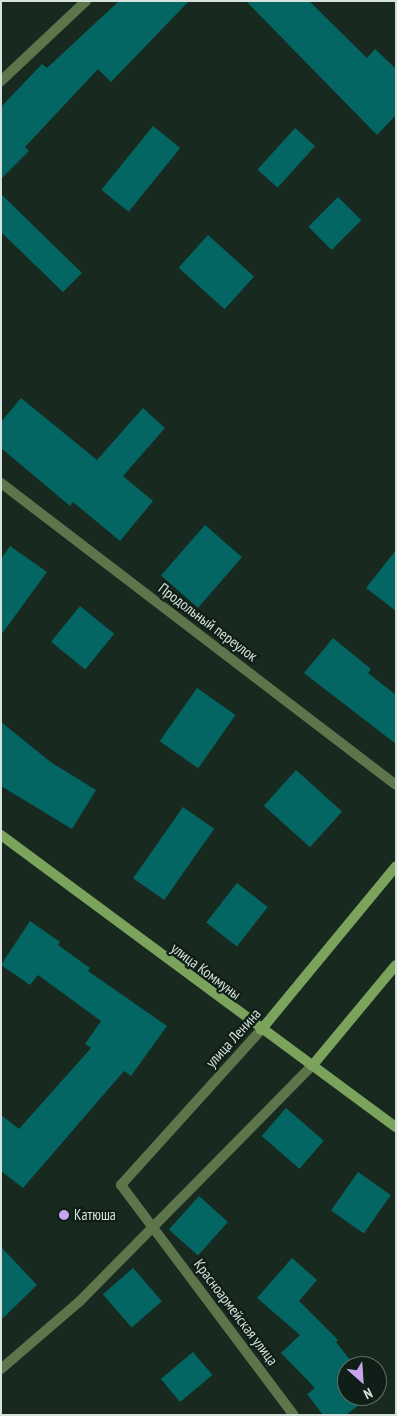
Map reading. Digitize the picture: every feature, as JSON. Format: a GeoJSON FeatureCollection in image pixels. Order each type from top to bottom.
{"type":"FeatureCollection","features":[{"type":"Feature","properties":{"kind":"street"},"geometry":{"type":"LineString","coordinates":[[1,81],[86,1]]}},
{"type":"Feature","properties":{"kind":"street","name":"Продольный переулок"},"geometry":{"type":"LineString","coordinates":[[1,483],[396,785]]}},
{"type":"Feature","properties":{"kind":"street","name":"улица Коммуны"},"geometry":{"type":"LineString","coordinates":[[1,835],[261,1030],[396,1127]]}},
{"type":"Feature","properties":{"kind":"street","name":"улица Ленина"},"geometry":{"type":"LineString","coordinates":[[153,1227],[121,1185],[261,1030],[396,866]]}},
{"type":"Feature","properties":{"kind":"street"},"geometry":{"type":"LineString","coordinates":[[1,1369],[79,1302],[312,1066],[396,965]]}},
{"type":"Feature","properties":{"kind":"street","name":"Красноармейская улица"},"geometry":{"type":"LineString","coordinates":[[153,1227],[294,1415]]}},
{"type":"Feature","properties":{"kind":"building"},"geometry":{"type":"Polygon","coordinates":[[[119,1],[189,1],[111,82],[98,69],[25,147],[29,151],[1,179],[1,107],[42,64],[47,68],[119,1]]]}},
{"type":"Feature","properties":{"kind":"building"},"geometry":{"type":"Polygon","coordinates":[[[246,1],[309,1],[367,58],[375,49],[396,69],[396,115],[377,135],[246,1]]]}},
{"type":"Feature","properties":{"kind":"building"},"geometry":{"type":"Polygon","coordinates":[[[153,126],[180,148],[129,212],[101,190],[153,126]]]}},
{"type":"Feature","properties":{"kind":"building"},"geometry":{"type":"Polygon","coordinates":[[[295,128],[315,146],[278,188],[258,170],[295,128]]]}},
{"type":"Feature","properties":{"kind":"building"},"geometry":{"type":"Polygon","coordinates":[[[1,194],[82,273],[63,292],[1,232],[1,194]]]}},
{"type":"Feature","properties":{"kind":"building"},"geometry":{"type":"Polygon","coordinates":[[[338,197],[361,220],[332,250],[308,227],[338,197]]]}},
{"type":"Feature","properties":{"kind":"building"},"geometry":{"type":"Polygon","coordinates":[[[208,235],[254,276],[225,309],[179,268],[208,235]]]}},
{"type":"Feature","properties":{"kind":"building"},"geometry":{"type":"Polygon","coordinates":[[[21,398],[97,460],[143,408],[165,428],[123,476],[153,501],[120,541],[73,502],[70,506],[1,448],[1,422],[21,398]]]}},
{"type":"Feature","properties":{"kind":"building"},"geometry":{"type":"Polygon","coordinates":[[[205,525],[242,557],[198,608],[161,576],[205,525]]]}},
{"type":"Feature","properties":{"kind":"building"},"geometry":{"type":"Polygon","coordinates":[[[10,546],[47,572],[1,635],[1,559],[10,546]]]}},
{"type":"Feature","properties":{"kind":"building"},"geometry":{"type":"Polygon","coordinates":[[[396,550],[396,611],[366,588],[396,550]]]}},
{"type":"Feature","properties":{"kind":"building"},"geometry":{"type":"Polygon","coordinates":[[[80,606],[114,634],[85,669],[51,642],[80,606]]]}},
{"type":"Feature","properties":{"kind":"building"},"geometry":{"type":"Polygon","coordinates":[[[333,638],[371,669],[368,673],[396,695],[396,744],[304,673],[333,638]]]}},
{"type":"Feature","properties":{"kind":"building"},"geometry":{"type":"Polygon","coordinates":[[[197,688],[236,715],[198,768],[160,741],[197,688]]]}},
{"type":"Feature","properties":{"kind":"building"},"geometry":{"type":"Polygon","coordinates":[[[1,722],[52,763],[96,790],[72,829],[1,786],[1,722]]]}},
{"type":"Feature","properties":{"kind":"building"},"geometry":{"type":"Polygon","coordinates":[[[296,770],[342,811],[310,847],[264,806],[296,770]]]}},
{"type":"Feature","properties":{"kind":"building"},"geometry":{"type":"Polygon","coordinates":[[[183,807],[214,829],[164,900],[133,878],[183,807]]]}},
{"type":"Feature","properties":{"kind":"building"},"geometry":{"type":"Polygon","coordinates":[[[237,883],[268,907],[237,946],[206,922],[237,883]]]}},
{"type":"Feature","properties":{"kind":"building"},"geometry":{"type":"Polygon","coordinates":[[[30,921],[60,942],[58,945],[90,968],[88,971],[167,1026],[131,1076],[124,1071],[23,1188],[1,1171],[1,1115],[19,1129],[91,1048],[85,1044],[101,1021],[38,975],[30,985],[1,965],[30,921]]]}},
{"type":"Feature","properties":{"kind":"building"},"geometry":{"type":"Polygon","coordinates":[[[286,1108],[324,1141],[299,1169],[262,1136],[286,1108]]]}},
{"type":"Feature","properties":{"kind":"building"},"geometry":{"type":"Polygon","coordinates":[[[358,1172],[391,1195],[364,1233],[331,1211],[358,1172]]]}},
{"type":"Feature","properties":{"kind":"building"},"geometry":{"type":"Polygon","coordinates":[[[199,1196],[228,1222],[198,1256],[169,1229],[199,1196]]]}},
{"type":"Feature","properties":{"kind":"building"},"geometry":{"type":"Polygon","coordinates":[[[1,1247],[37,1285],[1,1320],[1,1247]]]}},
{"type":"Feature","properties":{"kind":"building"},"geometry":{"type":"Polygon","coordinates":[[[292,1258],[317,1280],[299,1301],[338,1340],[336,1342],[347,1356],[337,1356],[337,1406],[357,1406],[346,1415],[323,1415],[307,1394],[315,1388],[281,1353],[300,1335],[257,1298],[292,1258]]]}},
{"type":"Feature","properties":{"kind":"building"},"geometry":{"type":"Polygon","coordinates":[[[133,1268],[162,1301],[132,1327],[103,1294],[133,1268]]]}},
{"type":"Feature","properties":{"kind":"building"},"geometry":{"type":"Polygon","coordinates":[[[193,1352],[212,1375],[180,1402],[161,1379],[193,1352]]]}},
{"type":"Feature","properties":{"kind":"place","name":"Катюша"},"geometry":{"type":"Point","coordinates":[64,1215]}}]}
